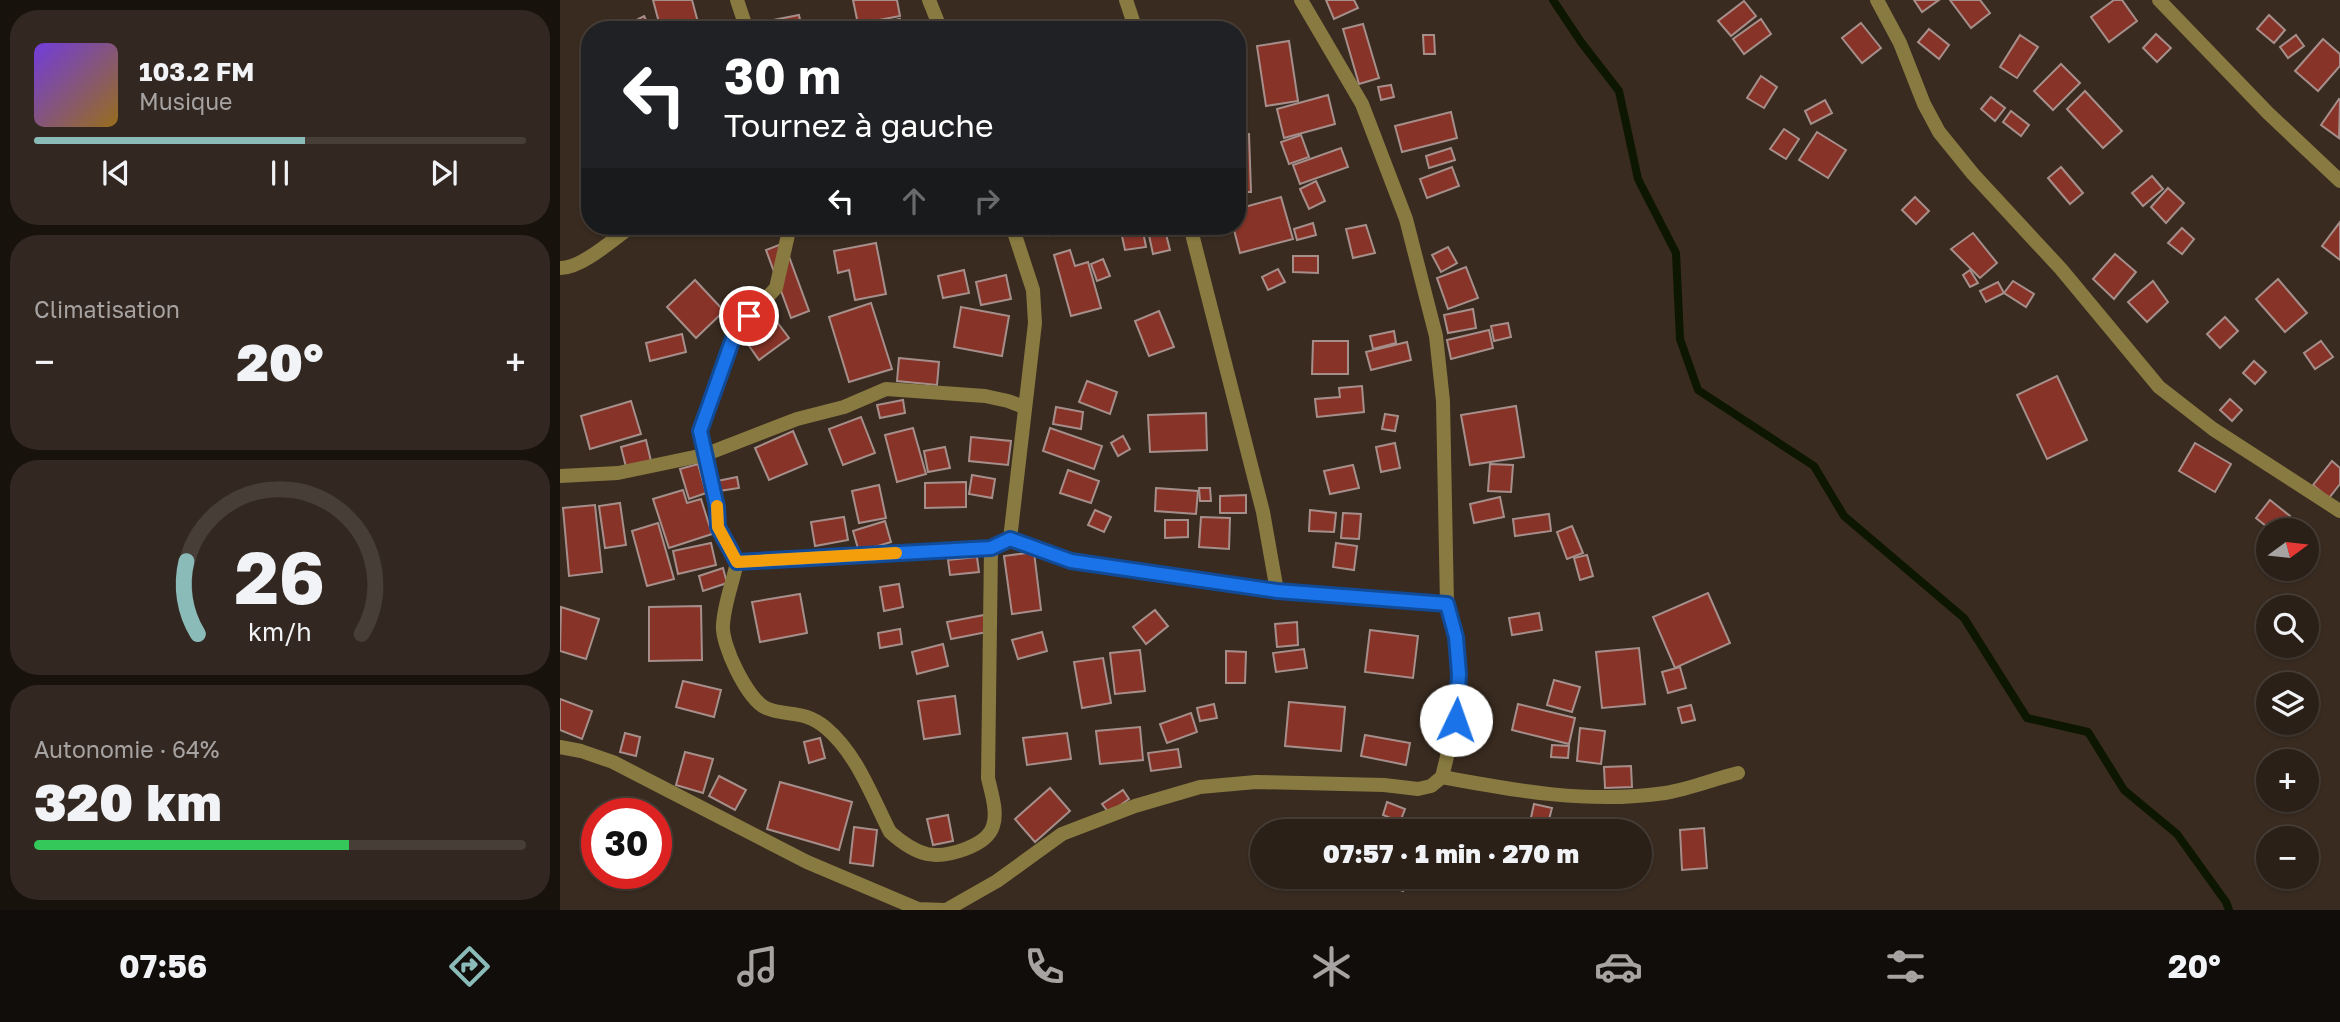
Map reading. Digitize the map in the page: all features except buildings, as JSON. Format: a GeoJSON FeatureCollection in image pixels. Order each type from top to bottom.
{"type":"FeatureCollection","features":[{"type":"Feature","properties":{"kind":"street"},"geometry":{"type":"LineString","coordinates":[[737,0],[744,21]]}},
{"type":"Feature","properties":{"kind":"street"},"geometry":{"type":"LineString","coordinates":[[929,0],[937,21]]}},
{"type":"Feature","properties":{"kind":"street"},"geometry":{"type":"LineString","coordinates":[[1126,0],[1133,21]]}},
{"type":"Feature","properties":{"kind":"street"},"geometry":{"type":"LineString","coordinates":[[560,747],[613,762],[807,862],[892,899],[918,909],[946,910],[997,881],[1062,834],[1135,806],[1200,787],[1256,782],[1384,785],[1418,789],[1431,786],[1442,777],[1456,720],[1459,674],[1456,637],[1447,604],[1443,401],[1436,336],[1406,219],[1362,104],[1301,0]]}},
{"type":"Feature","properties":{"kind":"street"},"geometry":{"type":"LineString","coordinates":[[1877,0],[1900,43],[1924,104],[1939,132],[1973,174],[2061,269],[2159,387],[2213,429],[2340,511]]}},
{"type":"Feature","properties":{"kind":"street"},"geometry":{"type":"LineString","coordinates":[[2159,0],[2268,113],[2340,181]]}},
{"type":"Feature","properties":{"kind":"street"},"geometry":{"type":"LineString","coordinates":[[560,268],[580,262],[619,235]]}},
{"type":"Feature","properties":{"kind":"street"},"geometry":{"type":"LineString","coordinates":[[788,235],[776,288],[736,330],[700,431],[717,507],[718,527],[737,562],[722,626],[743,684],[755,699],[766,708],[803,714],[825,727],[850,754],[890,832],[901,841],[928,854],[949,854],[964,850],[988,836],[994,824],[988,778],[991,548]]}},
{"type":"Feature","properties":{"kind":"street"},"geometry":{"type":"LineString","coordinates":[[1010,539],[1035,323],[1033,290],[1016,235]]}},
{"type":"Feature","properties":{"kind":"street"},"geometry":{"type":"LineString","coordinates":[[1192,235],[1264,512],[1277,591]]}},
{"type":"Feature","properties":{"kind":"street"},"geometry":{"type":"LineString","coordinates":[[560,477],[618,473],[704,455],[797,419],[844,407],[886,389],[985,396],[1024,407]]}},
{"type":"Feature","properties":{"kind":"street"},"geometry":{"type":"LineString","coordinates":[[737,562],[991,548],[1010,539],[1071,561],[1277,591],[1447,604]]}},
{"type":"Feature","properties":{"kind":"street"},"geometry":{"type":"LineString","coordinates":[[1442,777],[1518,792],[1598,798],[1667,793],[1738,772]]}},
{"type":"Feature","properties":{"kind":"waterway"},"geometry":{"type":"LineString","coordinates":[[1553,0],[1619,91],[1638,179],[1676,253],[1680,339],[1698,390],[1814,466],[1844,516],[1964,618],[2027,718],[2088,732],[2124,790],[2177,834],[2229,910]]}},
{"type":"Feature","properties":{"kind":"slow traffic"},"geometry":{"type":"LineString","coordinates":[[717,506],[718,527],[737,562],[896,553]]}},
{"type":"Feature","properties":{"kind":"route"},"geometry":{"type":"LineString","coordinates":[[749,316],[736,330],[700,431],[717,507],[718,527],[737,562],[991,548],[1010,539],[1071,561],[1277,591],[1447,604],[1456,637],[1459,674],[1456,720]]}}]}
